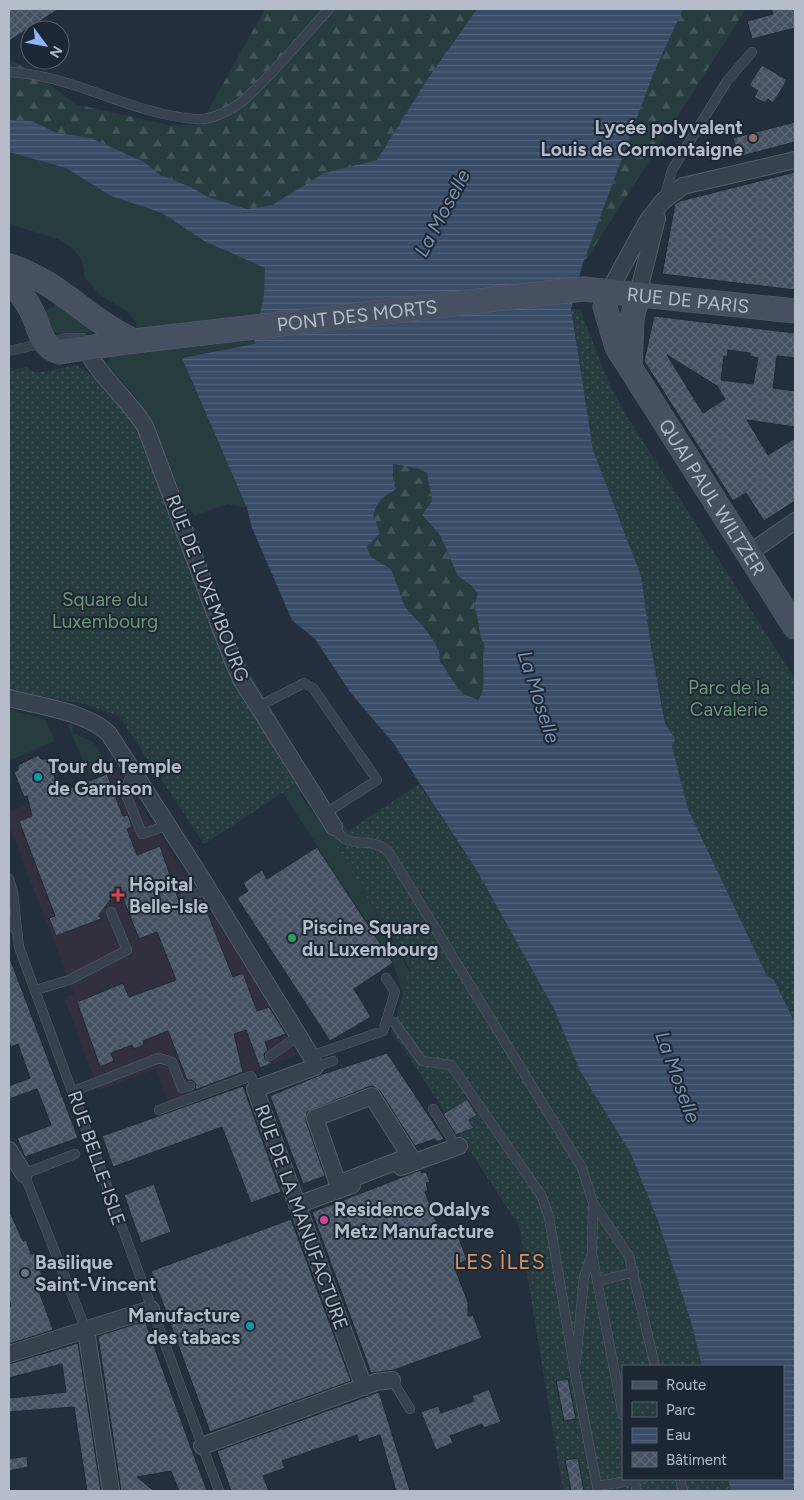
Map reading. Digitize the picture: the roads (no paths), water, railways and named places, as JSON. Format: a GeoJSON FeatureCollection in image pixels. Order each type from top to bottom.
{"type":"FeatureCollection","features":[{"type":"Feature","properties":{"kind":"main road"},"geometry":{"type":"LineString","coordinates":[[9,266],[39,278],[60,291],[114,332],[134,341]]}},
{"type":"Feature","properties":{"kind":"main road"},"geometry":{"type":"LineString","coordinates":[[9,278],[34,316],[44,343]]}},
{"type":"Feature","properties":{"kind":"main road","name":"RUE DE PARIS"},"geometry":{"type":"LineString","coordinates":[[580,289],[795,311]]}},
{"type":"Feature","properties":{"kind":"main road","name":"PONT DES MORTS"},"geometry":{"type":"LineString","coordinates":[[44,343],[51,349],[59,352],[134,341],[580,289]]}},
{"type":"Feature","properties":{"kind":"main road"},"geometry":{"type":"LineString","coordinates":[[34,316],[60,291]]}},
{"type":"Feature","properties":{"kind":"main road","name":"QUAI PAUL WILTZER"},"geometry":{"type":"LineString","coordinates":[[609,291],[605,307],[616,347],[795,627]]}},
{"type":"Feature","properties":{"kind":"main road"},"geometry":{"type":"LineString","coordinates":[[630,368],[632,319],[638,294]]}},
{"type":"Feature","properties":{"kind":"street","name":"QUAI PAUL WILTZER"},"geometry":{"type":"LineString","coordinates":[[609,291],[648,220],[663,201],[683,186],[795,160]]}},
{"type":"Feature","properties":{"kind":"street"},"geometry":{"type":"LineString","coordinates":[[638,294],[652,232],[663,201]]}},
{"type":"Feature","properties":{"kind":"street","name":"RUE DE LUXEMBOURG"},"geometry":{"type":"LineString","coordinates":[[86,348],[97,368],[134,409],[145,426],[233,661],[330,820]]}},
{"type":"Feature","properties":{"kind":"street"},"geometry":{"type":"LineString","coordinates":[[748,554],[795,521]]}},
{"type":"Feature","properties":{"kind":"street"},"geometry":{"type":"LineString","coordinates":[[9,698],[94,722],[109,734],[209,889],[313,1061]]}},
{"type":"Feature","properties":{"kind":"street","name":"RUE DE LA MANUFACTURE"},"geometry":{"type":"LineString","coordinates":[[313,1061],[255,1089],[364,1387]]}},
{"type":"Feature","properties":{"kind":"street"},"geometry":{"type":"LineString","coordinates":[[372,1096],[410,1156],[338,1184],[315,1118],[372,1096]]}},
{"type":"Feature","properties":{"kind":"street"},"geometry":{"type":"LineString","coordinates":[[298,1205],[456,1147]]}},
{"type":"Feature","properties":{"kind":"street"},"geometry":{"type":"LineString","coordinates":[[9,1150],[24,1174]]}},
{"type":"Feature","properties":{"kind":"street"},"geometry":{"type":"LineString","coordinates":[[9,1354],[32,1348],[67,1334],[86,1330],[151,1309]]}},
{"type":"Feature","properties":{"kind":"street"},"geometry":{"type":"LineString","coordinates":[[86,1330],[111,1491]]}},
{"type":"Feature","properties":{"kind":"street"},"geometry":{"type":"LineString","coordinates":[[202,1446],[364,1387],[392,1380]]}},
{"type":"Feature","properties":{"kind":"lane"},"geometry":{"type":"LineString","coordinates":[[9,72],[57,78],[140,108],[197,120],[220,114],[246,98],[329,9]]}},
{"type":"Feature","properties":{"kind":"lane"},"geometry":{"type":"LineString","coordinates":[[663,201],[672,170],[727,81],[752,52]]}},
{"type":"Feature","properties":{"kind":"lane"},"geometry":{"type":"LineString","coordinates":[[9,350],[66,338],[134,341]]}},
{"type":"Feature","properties":{"kind":"lane"},"geometry":{"type":"LineString","coordinates":[[259,706],[304,683],[313,688],[377,780],[330,820],[339,835],[347,841],[379,844],[388,851],[582,1168],[593,1203],[629,1256],[655,1365]]}},
{"type":"Feature","properties":{"kind":"lane"},"geometry":{"type":"LineString","coordinates":[[132,770],[125,792],[142,834],[168,826]]}},
{"type":"Feature","properties":{"kind":"lane","name":"RUE BELLE-ISLE"},"geometry":{"type":"LineString","coordinates":[[9,879],[19,934],[19,947],[74,1091],[95,1155],[219,1491]]}},
{"type":"Feature","properties":{"kind":"lane"},"geometry":{"type":"LineString","coordinates":[[185,898],[209,889]]}},
{"type":"Feature","properties":{"kind":"lane"},"geometry":{"type":"LineString","coordinates":[[36,990],[69,980],[126,950],[111,912]]}},
{"type":"Feature","properties":{"kind":"lane"},"geometry":{"type":"LineString","coordinates":[[9,920],[19,934]]}},
{"type":"Feature","properties":{"kind":"lane"},"geometry":{"type":"LineString","coordinates":[[313,1061],[383,1031],[395,992],[386,978]]}},
{"type":"Feature","properties":{"kind":"lane"},"geometry":{"type":"LineString","coordinates":[[386,1020],[394,1022],[422,1061],[451,1065],[541,1195],[549,1217],[575,1373],[598,1489],[633,1480]]}},
{"type":"Feature","properties":{"kind":"lane"},"geometry":{"type":"LineString","coordinates":[[270,1056],[299,1035]]}},
{"type":"Feature","properties":{"kind":"lane"},"geometry":{"type":"LineString","coordinates":[[74,1091],[159,1058],[172,1062],[182,1088],[190,1086]]}},
{"type":"Feature","properties":{"kind":"lane"},"geometry":{"type":"LineString","coordinates":[[313,1061],[333,1061]]}},
{"type":"Feature","properties":{"kind":"lane"},"geometry":{"type":"LineString","coordinates":[[159,1110],[251,1076],[255,1089]]}},
{"type":"Feature","properties":{"kind":"lane"},"geometry":{"type":"LineString","coordinates":[[433,1109],[456,1147]]}},
{"type":"Feature","properties":{"kind":"lane"},"geometry":{"type":"LineString","coordinates":[[75,1154],[24,1174],[86,1330]]}},
{"type":"Feature","properties":{"kind":"lane"},"geometry":{"type":"LineString","coordinates":[[593,1203],[592,1254],[599,1281],[622,1409]]}},
{"type":"Feature","properties":{"kind":"lane"},"geometry":{"type":"LineString","coordinates":[[575,1373],[584,1277],[592,1254]]}},
{"type":"Feature","properties":{"kind":"lane"},"geometry":{"type":"LineString","coordinates":[[599,1281],[634,1272]]}},
{"type":"Feature","properties":{"kind":"lane"},"geometry":{"type":"LineString","coordinates":[[392,1380],[410,1409]]}},
{"type":"Feature","properties":{"kind":"water","name":"La Moselle"},"geometry":{"type":"Polygon","coordinates":[[[477,9],[683,9],[654,72],[582,266],[571,309],[593,450],[641,576],[651,647],[665,723],[675,739],[672,747],[688,809],[767,976],[774,980],[795,1023],[795,1491],[731,1491],[728,1480],[784,1480],[784,1365],[702,1365],[692,1325],[658,1221],[630,1152],[580,1071],[554,1009],[476,869],[394,744],[350,692],[315,639],[292,620],[252,528],[247,508],[182,358],[254,344],[264,294],[265,268],[204,241],[162,213],[111,196],[66,168],[9,152],[9,120],[32,121],[57,133],[91,138],[144,162],[160,175],[191,187],[208,197],[247,209],[272,205],[324,173],[377,160],[427,80],[477,9]],[[393,464],[393,482],[396,489],[377,505],[373,515],[380,533],[367,547],[371,557],[391,569],[405,607],[427,631],[439,651],[440,661],[461,693],[478,700],[483,688],[483,653],[485,646],[474,606],[478,594],[472,586],[458,576],[440,535],[422,515],[432,501],[427,473],[417,468],[393,464]]]}},
{"type":"Feature","properties":{"kind":"place","name":"Lycée polyvalent Louis de Cormontaigne"},"geometry":{"type":"Point","coordinates":[753,138]}},
{"type":"Feature","properties":{"kind":"place","name":"Tour du Temple de Garnison"},"geometry":{"type":"Point","coordinates":[38,777]}},
{"type":"Feature","properties":{"kind":"place","name":"Hôpital Belle-Isle"},"geometry":{"type":"Point","coordinates":[118,895]}},
{"type":"Feature","properties":{"kind":"place","name":"Piscine Square du Luxembourg"},"geometry":{"type":"Point","coordinates":[292,938]}},
{"type":"Feature","properties":{"kind":"place","name":"Residence Odalys Metz Manufacture"},"geometry":{"type":"Point","coordinates":[324,1220]}},
{"type":"Feature","properties":{"kind":"place","name":"Basilique Saint-Vincent"},"geometry":{"type":"Point","coordinates":[25,1273]}},
{"type":"Feature","properties":{"kind":"place","name":"Manufacture des tabacs"},"geometry":{"type":"Point","coordinates":[250,1326]}},
{"type":"Feature","properties":{"kind":"district","name":"LES ÎLES"},"geometry":{"type":"Point","coordinates":[500,1262]}},
{"type":"Feature","properties":{"kind":"park label","name":"Square du Luxembourg"},"geometry":{"type":"Point","coordinates":[105,610]}},
{"type":"Feature","properties":{"kind":"park label","name":"Parc de la Cavalerie"},"geometry":{"type":"Point","coordinates":[729,698]}}]}
